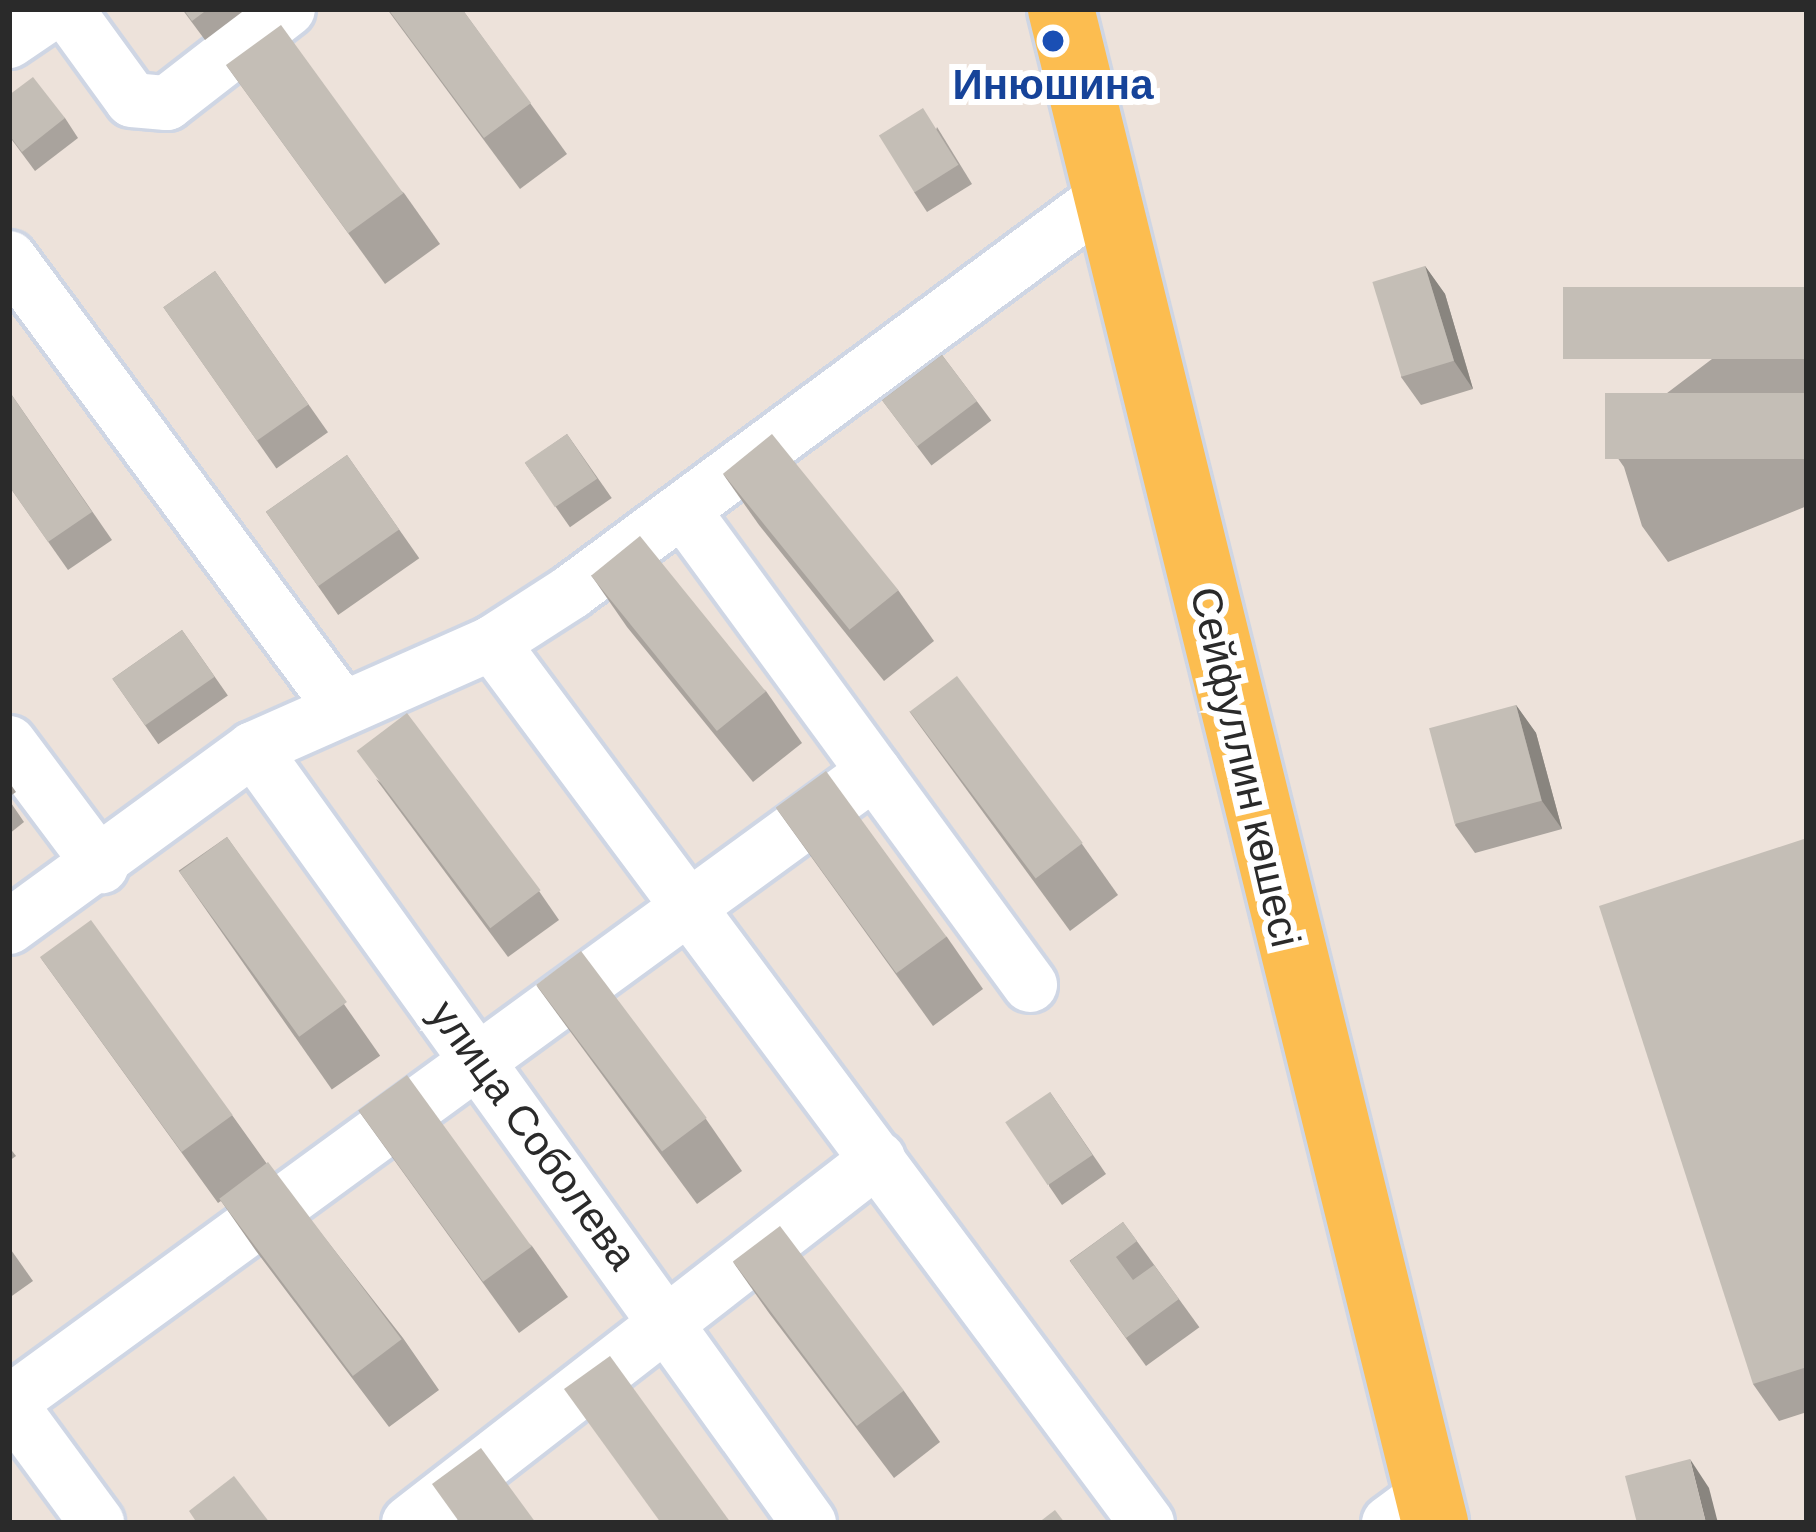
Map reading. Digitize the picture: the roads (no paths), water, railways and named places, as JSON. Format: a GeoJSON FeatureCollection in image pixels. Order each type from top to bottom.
{"type":"FeatureCollection","features":[{"type":"Feature","properties":{"kind":"main road","name":"Сейфуллин көшесі"},"geometry":{"type":"LineString","coordinates":[[1061,9],[1112,192],[1417,1513]]}},
{"type":"Feature","properties":{"kind":"street"},"geometry":{"type":"LineString","coordinates":[[9,41],[56,9]]}},
{"type":"Feature","properties":{"kind":"street"},"geometry":{"type":"LineString","coordinates":[[67,9],[132,100],[167,103],[288,9]]}},
{"type":"Feature","properties":{"kind":"street"},"geometry":{"type":"LineString","coordinates":[[9,927],[101,866],[253,749],[339,704],[492,643],[684,512],[1112,192]]}},
{"type":"Feature","properties":{"kind":"street"},"geometry":{"type":"LineString","coordinates":[[9,258],[339,704]]}},
{"type":"Feature","properties":{"kind":"street"},"geometry":{"type":"LineString","coordinates":[[684,512],[1030,985]]}},
{"type":"Feature","properties":{"kind":"street"},"geometry":{"type":"LineString","coordinates":[[492,643],[1148,1523]]}},
{"type":"Feature","properties":{"kind":"street"},"geometry":{"type":"LineString","coordinates":[[9,743],[101,866]]}},
{"type":"Feature","properties":{"kind":"street","name":"улица Соболева"},"geometry":{"type":"LineString","coordinates":[[253,749],[809,1523]]}},
{"type":"Feature","properties":{"kind":"street"},"geometry":{"type":"LineString","coordinates":[[98,1523],[9,1403],[874,772]]}},
{"type":"Feature","properties":{"kind":"street"},"geometry":{"type":"LineString","coordinates":[[410,1523],[878,1159]]}},
{"type":"Feature","properties":{"kind":"place","name":"Инюшина"},"geometry":{"type":"Point","coordinates":[1053,41]}}]}
